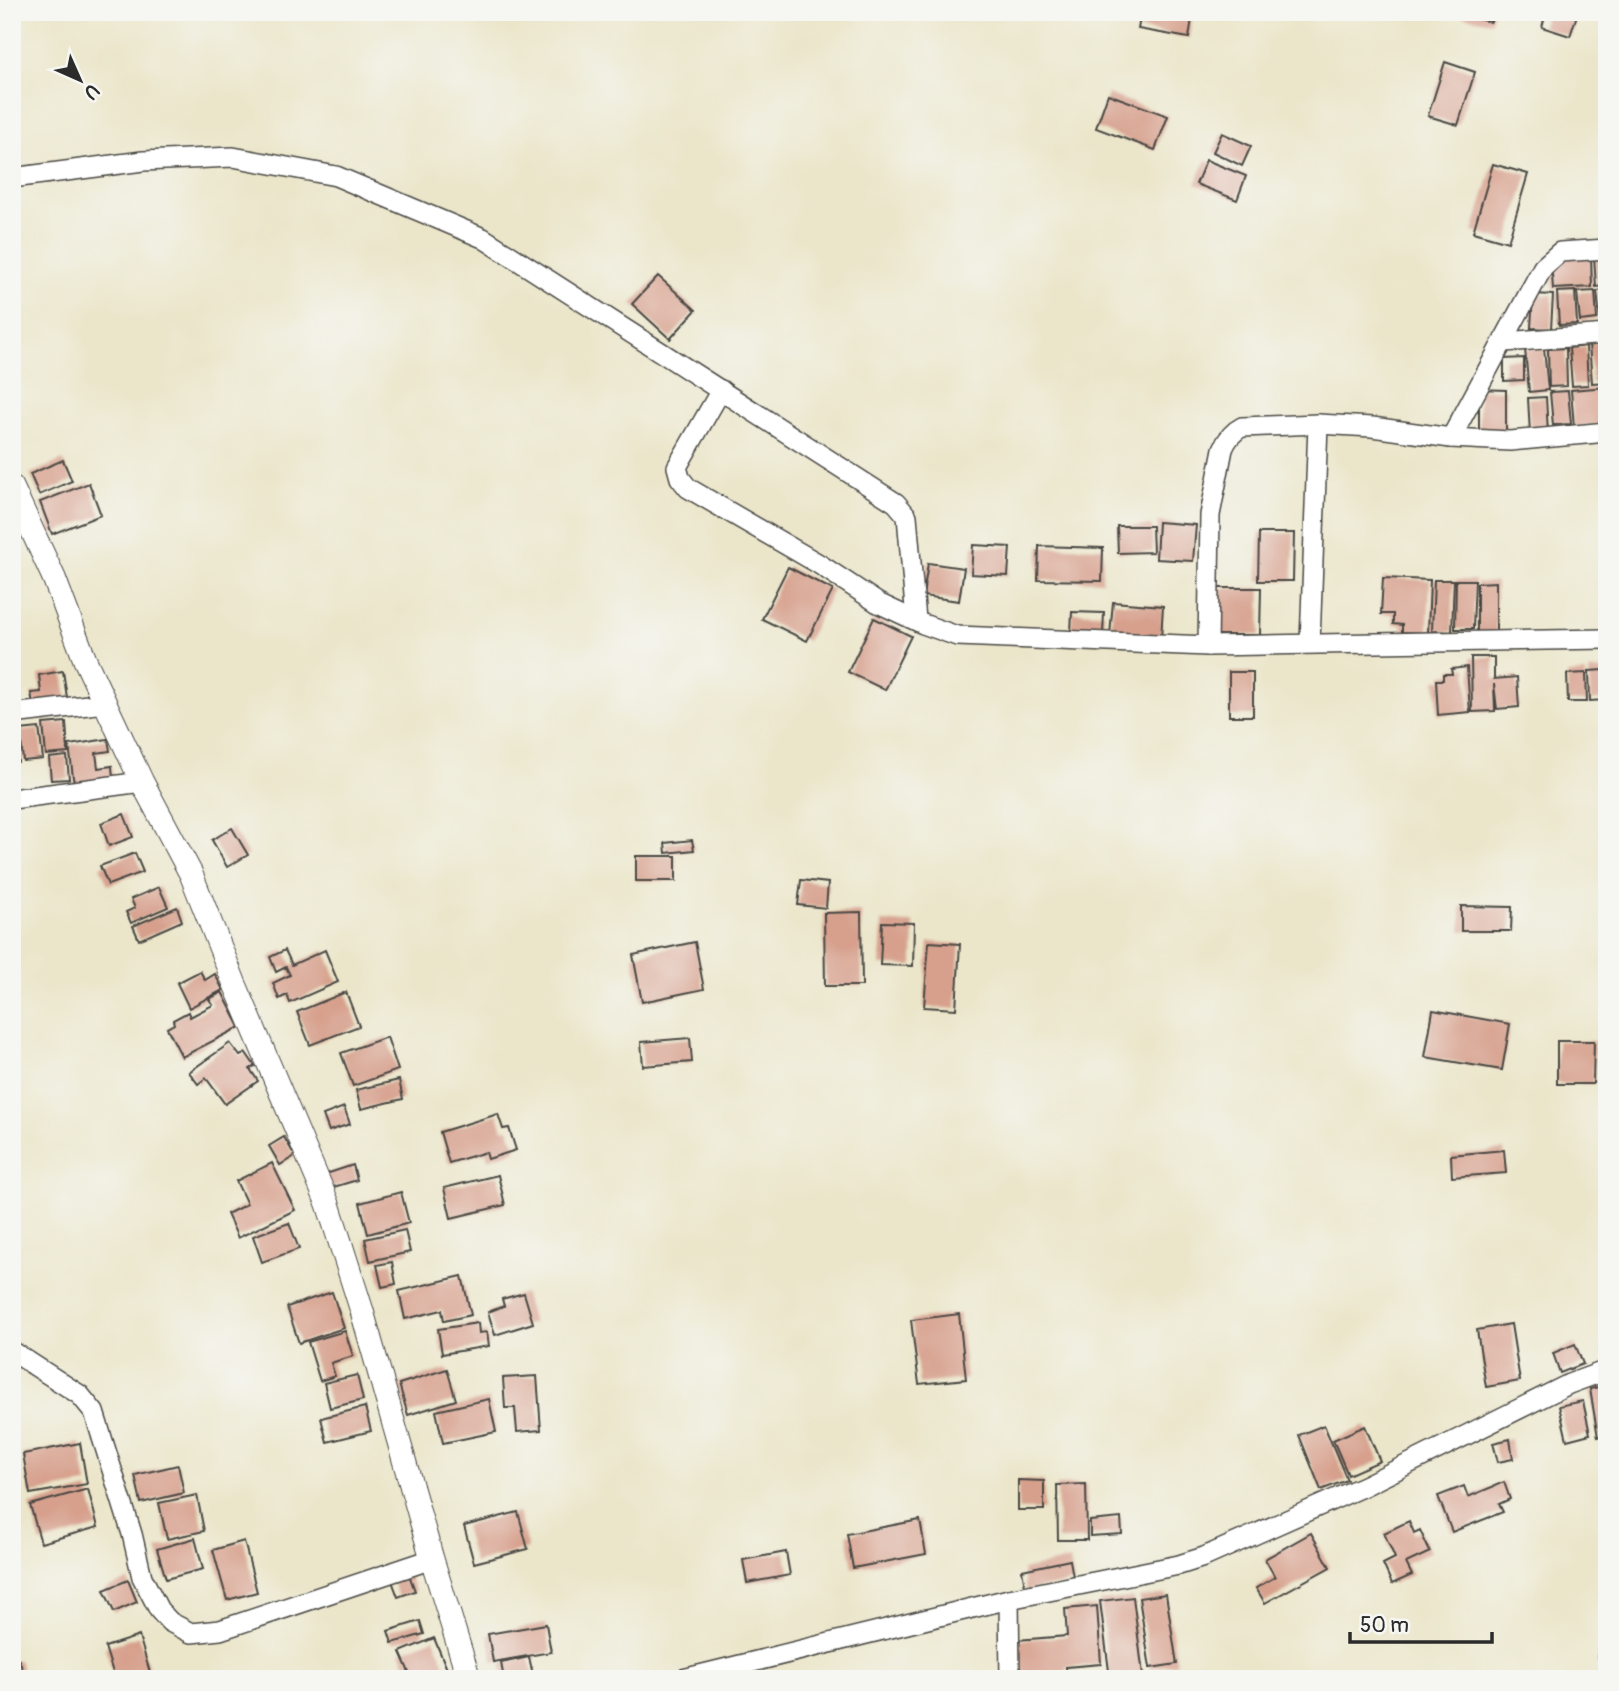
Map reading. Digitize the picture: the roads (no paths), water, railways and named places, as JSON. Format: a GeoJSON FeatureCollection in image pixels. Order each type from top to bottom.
{"type":"FeatureCollection","features":[{"type":"Feature","properties":{"kind":"street"},"geometry":{"type":"LineString","coordinates":[[12,178],[143,161],[233,157],[336,176],[483,238],[896,503],[907,516],[916,620]]}},
{"type":"Feature","properties":{"kind":"street"},"geometry":{"type":"LineString","coordinates":[[1451,439],[1543,267],[1560,252],[1607,249]]}},
{"type":"Feature","properties":{"kind":"street"},"geometry":{"type":"LineString","coordinates":[[1504,342],[1607,334]]}},
{"type":"Feature","properties":{"kind":"street"},"geometry":{"type":"LineString","coordinates":[[721,390],[677,467],[680,478],[688,488],[818,564],[878,603],[957,636],[1208,646],[1607,639]]}},
{"type":"Feature","properties":{"kind":"street"},"geometry":{"type":"LineString","coordinates":[[1310,643],[1318,424]]}},
{"type":"Feature","properties":{"kind":"street"},"geometry":{"type":"LineString","coordinates":[[1208,646],[1210,515],[1227,441],[1236,430],[1242,427],[1318,424],[1372,427],[1451,439],[1510,440],[1607,432]]}},
{"type":"Feature","properties":{"kind":"street"},"geometry":{"type":"LineString","coordinates":[[12,486],[54,578],[85,660],[142,782],[191,874],[328,1204],[362,1311],[469,1679]]}},
{"type":"Feature","properties":{"kind":"street"},"geometry":{"type":"LineString","coordinates":[[12,714],[105,703]]}},
{"type":"Feature","properties":{"kind":"street"},"geometry":{"type":"LineString","coordinates":[[12,799],[142,782]]}},
{"type":"Feature","properties":{"kind":"street"},"geometry":{"type":"LineString","coordinates":[[12,1351],[80,1395],[94,1412],[132,1534],[142,1577],[159,1610],[170,1622],[191,1633],[220,1630],[432,1559]]}},
{"type":"Feature","properties":{"kind":"street"},"geometry":{"type":"LineString","coordinates":[[683,1679],[1009,1599],[1179,1565],[1204,1557],[1364,1486],[1569,1384],[1607,1370]]}},
{"type":"Feature","properties":{"kind":"street"},"geometry":{"type":"LineString","coordinates":[[1009,1599],[1010,1679]]}}]}
